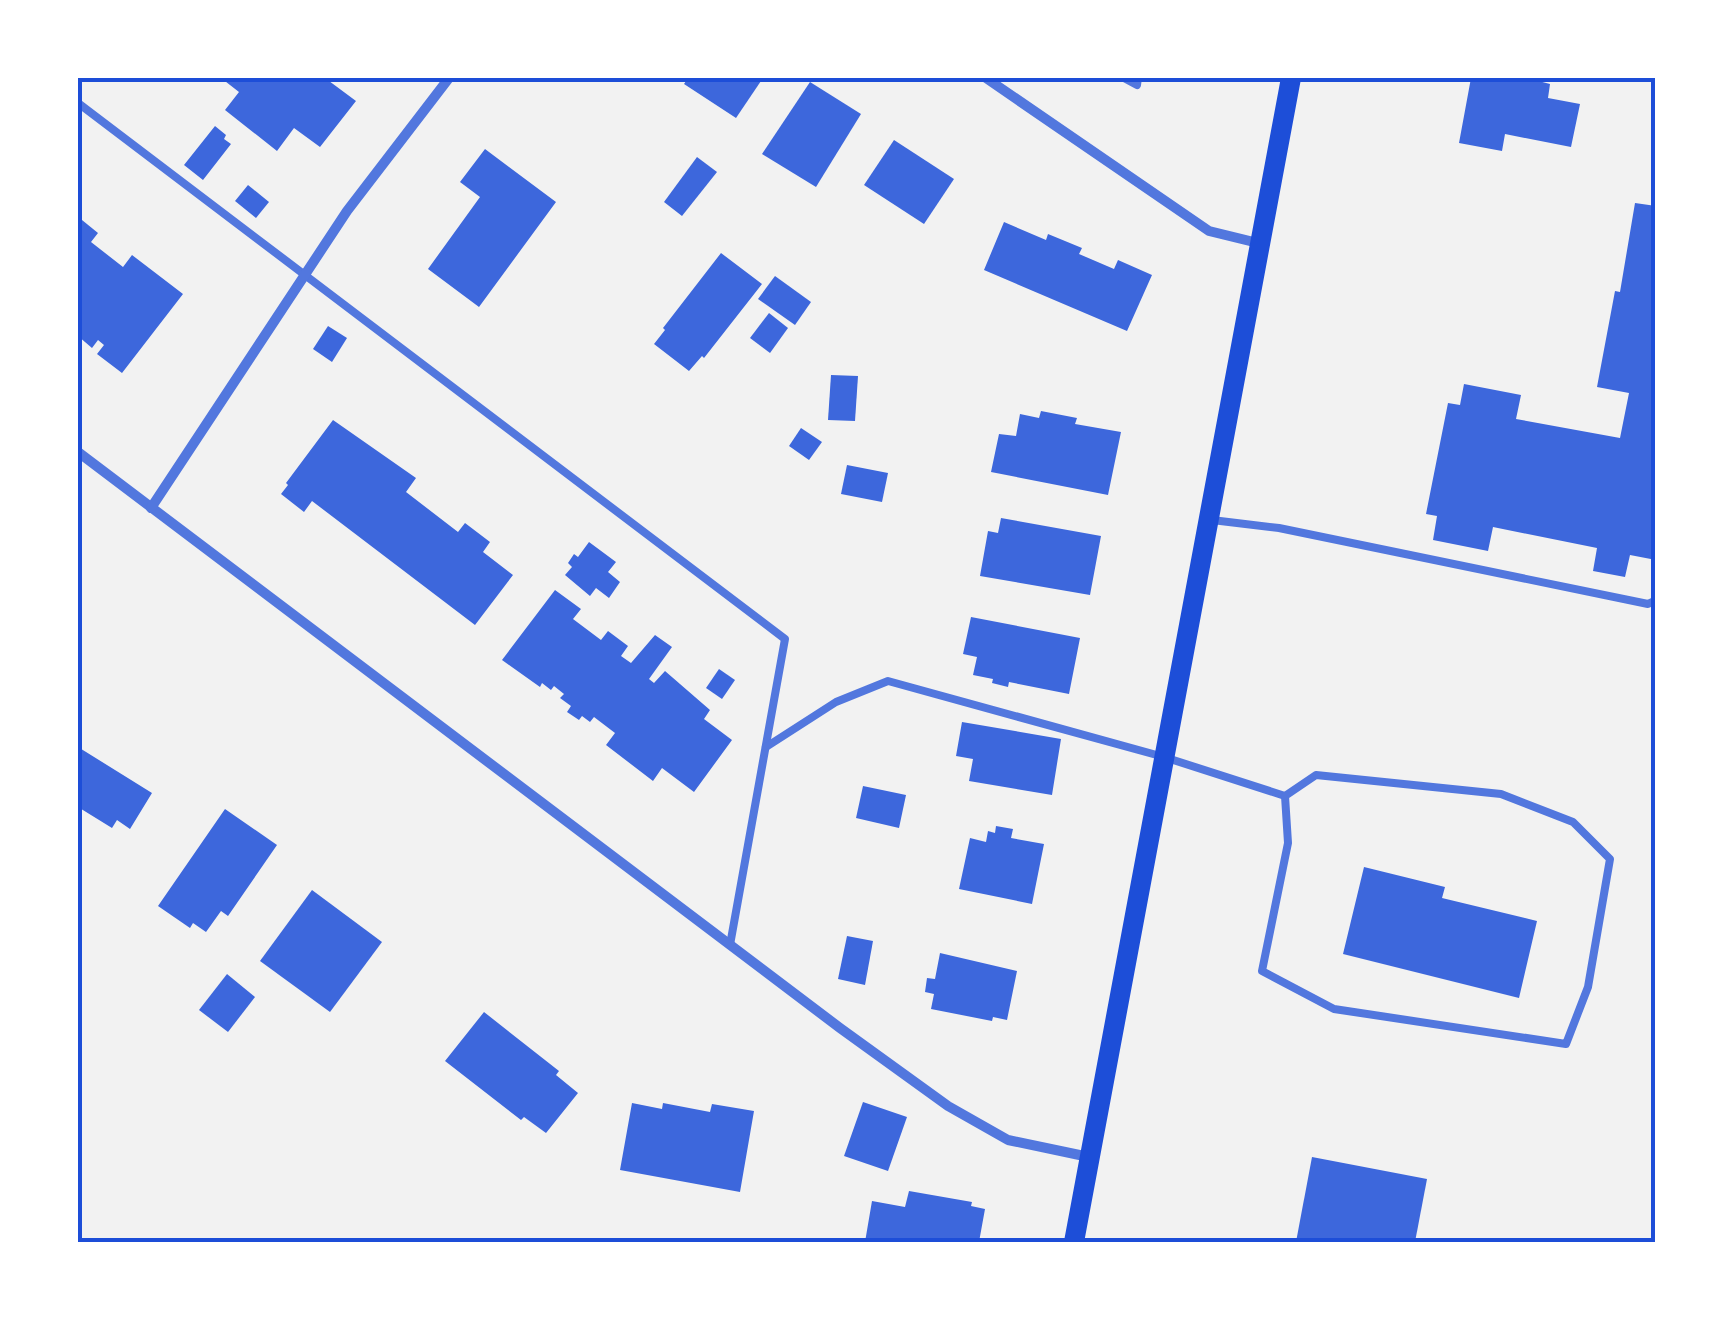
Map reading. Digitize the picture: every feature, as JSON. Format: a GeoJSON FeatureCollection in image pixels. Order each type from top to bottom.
{"type":"FeatureCollection","features":[{"type":"Feature","properties":{"kind":"main road"},"geometry":{"type":"LineString","coordinates":[[1074,1242],[1290,78]]}},
{"type":"Feature","properties":{"kind":"street"},"geometry":{"type":"LineString","coordinates":[[151,508],[347,211],[449,78]]}},
{"type":"Feature","properties":{"kind":"street"},"geometry":{"type":"LineString","coordinates":[[986,78],[1208,231],[1258,243]]}},
{"type":"Feature","properties":{"kind":"street"},"geometry":{"type":"LineString","coordinates":[[78,452],[948,1106],[1008,1140],[1090,1157]]}},
{"type":"Feature","properties":{"kind":"lane"},"geometry":{"type":"LineString","coordinates":[[1124,78],[1136,85],[1138,78]]}},
{"type":"Feature","properties":{"kind":"lane"},"geometry":{"type":"LineString","coordinates":[[78,103],[785,639],[730,945]]}},
{"type":"Feature","properties":{"kind":"lane"},"geometry":{"type":"LineString","coordinates":[[1208,519],[1279,528],[1648,604],[1656,600]]}},
{"type":"Feature","properties":{"kind":"lane"},"geometry":{"type":"LineString","coordinates":[[766,747],[836,702],[888,682],[1164,757],[1285,796]]}},
{"type":"Feature","properties":{"kind":"lane"},"geometry":{"type":"LineString","coordinates":[[1316,775],[1501,794],[1573,822],[1610,859],[1588,987],[1566,1044],[1334,1009],[1262,971],[1288,843],[1285,796],[1316,775]]}},
{"type":"Feature","properties":{"kind":"building"},"geometry":{"type":"Polygon","coordinates":[[[221,78],[325,78],[356,101],[320,147],[294,128],[277,151],[225,110],[239,92],[221,78]]]}},
{"type":"Feature","properties":{"kind":"building"},"geometry":{"type":"Polygon","coordinates":[[[688,78],[763,78],[736,118],[684,84],[688,78]]]}},
{"type":"Feature","properties":{"kind":"building"},"geometry":{"type":"Polygon","coordinates":[[[1471,78],[1527,78],[1550,84],[1548,98],[1580,104],[1571,147],[1505,134],[1502,151],[1459,143],[1471,78]]]}},
{"type":"Feature","properties":{"kind":"building"},"geometry":{"type":"Polygon","coordinates":[[[810,82],[861,114],[816,187],[762,154],[810,82]]]}},
{"type":"Feature","properties":{"kind":"building"},"geometry":{"type":"Polygon","coordinates":[[[215,126],[231,144],[203,180],[184,165],[215,126]]]}},
{"type":"Feature","properties":{"kind":"building"},"geometry":{"type":"Polygon","coordinates":[[[894,140],[954,179],[924,224],[864,185],[894,140]]]}},
{"type":"Feature","properties":{"kind":"building"},"geometry":{"type":"Polygon","coordinates":[[[485,149],[556,202],[479,307],[428,269],[480,197],[460,182],[485,149]]]}},
{"type":"Feature","properties":{"kind":"building"},"geometry":{"type":"Polygon","coordinates":[[[697,157],[717,172],[682,216],[664,202],[697,157]]]}},
{"type":"Feature","properties":{"kind":"building"},"geometry":{"type":"Polygon","coordinates":[[[248,185],[269,202],[256,218],[235,201],[248,185]]]}},
{"type":"Feature","properties":{"kind":"building"},"geometry":{"type":"Polygon","coordinates":[[[1635,203],[1656,206],[1656,560],[1630,555],[1625,577],[1593,571],[1597,548],[1493,527],[1488,551],[1433,540],[1437,516],[1426,514],[1448,403],[1460,405],[1464,384],[1521,395],[1516,419],[1620,438],[1629,393],[1597,387],[1615,291],[1620,292],[1635,203]]]}},
{"type":"Feature","properties":{"kind":"building"},"geometry":{"type":"Polygon","coordinates":[[[82,220],[98,233],[91,242],[123,267],[132,255],[183,294],[122,373],[97,354],[104,345],[98,340],[92,348],[78,336],[78,225],[82,220]]]}},
{"type":"Feature","properties":{"kind":"building"},"geometry":{"type":"Polygon","coordinates":[[[1004,222],[1046,240],[1048,234],[1082,248],[1079,254],[1114,269],[1118,260],[1152,275],[1127,331],[984,270],[1004,222]]]}},
{"type":"Feature","properties":{"kind":"building"},"geometry":{"type":"Polygon","coordinates":[[[721,253],[762,284],[704,358],[689,371],[654,344],[721,253]]]}},
{"type":"Feature","properties":{"kind":"building"},"geometry":{"type":"Polygon","coordinates":[[[775,276],[811,302],[795,325],[758,299],[775,276]]]}},
{"type":"Feature","properties":{"kind":"building"},"geometry":{"type":"Polygon","coordinates":[[[769,313],[788,328],[770,353],[750,338],[769,313]]]}},
{"type":"Feature","properties":{"kind":"building"},"geometry":{"type":"Polygon","coordinates":[[[328,326],[347,338],[332,362],[313,349],[328,326]]]}},
{"type":"Feature","properties":{"kind":"building"},"geometry":{"type":"Polygon","coordinates":[[[831,375],[858,376],[855,421],[828,420],[831,375]]]}},
{"type":"Feature","properties":{"kind":"building"},"geometry":{"type":"Polygon","coordinates":[[[1041,411],[1077,418],[1075,424],[1121,432],[1108,495],[991,472],[999,434],[1016,436],[1020,414],[1039,418],[1041,411]]]}},
{"type":"Feature","properties":{"kind":"building"},"geometry":{"type":"Polygon","coordinates":[[[333,420],[416,478],[406,492],[458,532],[465,523],[490,542],[483,552],[513,575],[475,625],[312,501],[304,512],[281,494],[333,420]]]}},
{"type":"Feature","properties":{"kind":"building"},"geometry":{"type":"Polygon","coordinates":[[[801,428],[822,442],[809,460],[789,446],[801,428]]]}},
{"type":"Feature","properties":{"kind":"building"},"geometry":{"type":"Polygon","coordinates":[[[847,465],[888,473],[882,502],[841,494],[847,465]]]}},
{"type":"Feature","properties":{"kind":"building"},"geometry":{"type":"Polygon","coordinates":[[[1001,518],[1101,536],[1090,595],[980,576],[988,531],[998,533],[1001,518]]]}},
{"type":"Feature","properties":{"kind":"building"},"geometry":{"type":"Polygon","coordinates":[[[589,542],[616,562],[608,572],[620,582],[609,598],[596,588],[590,596],[565,575],[572,567],[568,563],[574,554],[578,557],[589,542]]]}},
{"type":"Feature","properties":{"kind":"building"},"geometry":{"type":"Polygon","coordinates":[[[555,590],[581,609],[573,619],[601,640],[608,631],[628,646],[621,656],[631,663],[655,635],[672,647],[649,679],[654,683],[665,671],[710,710],[704,719],[732,740],[694,792],[662,768],[653,781],[606,745],[615,733],[594,717],[590,722],[582,716],[579,720],[567,712],[571,706],[560,698],[564,694],[554,686],[551,690],[542,683],[540,687],[502,660],[555,590]]]}},
{"type":"Feature","properties":{"kind":"building"},"geometry":{"type":"Polygon","coordinates":[[[971,617],[1080,638],[1069,694],[1009,682],[1008,687],[973,675],[977,657],[963,654],[971,617]]]}},
{"type":"Feature","properties":{"kind":"building"},"geometry":{"type":"Polygon","coordinates":[[[719,669],[735,680],[722,699],[706,688],[719,669]]]}},
{"type":"Feature","properties":{"kind":"building"},"geometry":{"type":"Polygon","coordinates":[[[962,722],[1061,739],[1052,795],[969,781],[973,759],[956,756],[962,722]]]}},
{"type":"Feature","properties":{"kind":"building"},"geometry":{"type":"Polygon","coordinates":[[[78,747],[152,793],[130,829],[117,820],[112,828],[78,807],[78,747]]]}},
{"type":"Feature","properties":{"kind":"building"},"geometry":{"type":"Polygon","coordinates":[[[863,786],[906,795],[899,828],[856,818],[863,786]]]}},
{"type":"Feature","properties":{"kind":"building"},"geometry":{"type":"Polygon","coordinates":[[[225,809],[277,845],[228,916],[221,911],[206,932],[193,923],[190,928],[158,906],[225,809]]]}},
{"type":"Feature","properties":{"kind":"building"},"geometry":{"type":"Polygon","coordinates":[[[996,826],[1013,829],[1011,838],[1044,844],[1032,904],[959,889],[970,838],[986,842],[988,831],[995,833],[996,826]]]}},
{"type":"Feature","properties":{"kind":"building"},"geometry":{"type":"Polygon","coordinates":[[[1364,867],[1445,887],[1442,898],[1537,921],[1519,998],[1343,954],[1364,867]]]}},
{"type":"Feature","properties":{"kind":"building"},"geometry":{"type":"Polygon","coordinates":[[[312,890],[382,942],[330,1012],[260,961],[312,890]]]}},
{"type":"Feature","properties":{"kind":"building"},"geometry":{"type":"Polygon","coordinates":[[[847,936],[873,941],[865,985],[838,979],[847,936]]]}},
{"type":"Feature","properties":{"kind":"building"},"geometry":{"type":"Polygon","coordinates":[[[940,953],[1017,971],[1007,1020],[993,1017],[992,1021],[931,1009],[934,994],[925,992],[927,978],[935,979],[940,953]]]}},
{"type":"Feature","properties":{"kind":"building"},"geometry":{"type":"Polygon","coordinates":[[[227,974],[255,997],[228,1032],[199,1010],[227,974]]]}},
{"type":"Feature","properties":{"kind":"building"},"geometry":{"type":"Polygon","coordinates":[[[484,1012],[559,1071],[556,1075],[578,1093],[546,1133],[524,1117],[521,1120],[445,1061],[484,1012]]]}},
{"type":"Feature","properties":{"kind":"building"},"geometry":{"type":"Polygon","coordinates":[[[863,1102],[907,1117],[888,1171],[844,1156],[863,1102]]]}},
{"type":"Feature","properties":{"kind":"building"},"geometry":{"type":"Polygon","coordinates":[[[632,1103],[662,1109],[663,1103],[710,1112],[712,1104],[754,1111],[740,1192],[620,1170],[632,1103]]]}},
{"type":"Feature","properties":{"kind":"building"},"geometry":{"type":"Polygon","coordinates":[[[1312,1157],[1427,1179],[1415,1242],[1296,1242],[1312,1157]]]}},
{"type":"Feature","properties":{"kind":"building"},"geometry":{"type":"Polygon","coordinates":[[[909,1191],[972,1202],[971,1206],[985,1209],[979,1242],[865,1242],[872,1201],[905,1207],[909,1191]]]}}]}
